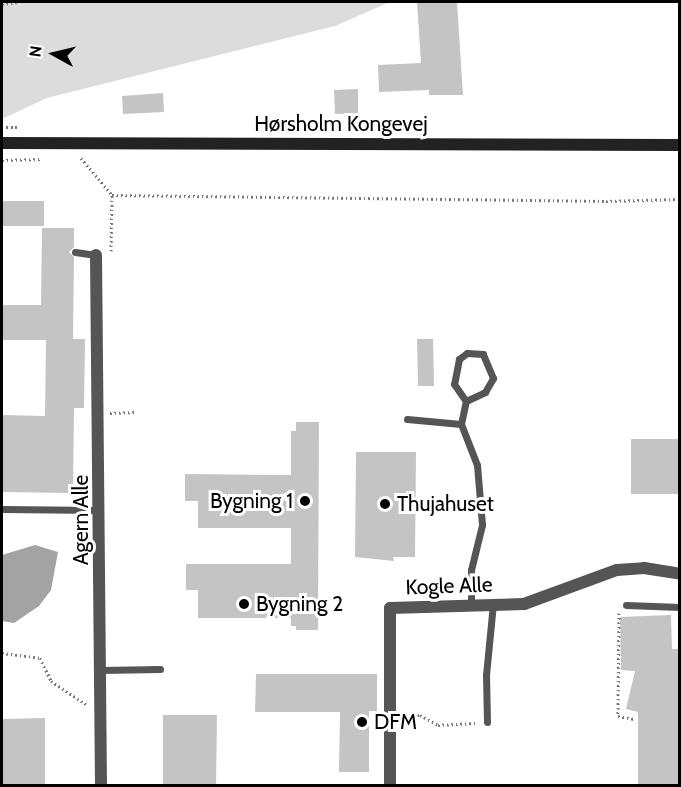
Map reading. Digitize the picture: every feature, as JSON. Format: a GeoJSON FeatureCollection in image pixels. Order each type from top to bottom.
{"type":"FeatureCollection","features":[{"type":"Feature","properties":{"kind":"main road","name":"Hørsholm Kongevej"},"geometry":{"type":"LineString","coordinates":[[2,143],[680,145]]}},
{"type":"Feature","properties":{"kind":"street","name":"Agern Alle"},"geometry":{"type":"LineString","coordinates":[[96,255],[100,413],[100,786]]}},
{"type":"Feature","properties":{"kind":"street","name":"Kogle Alle"},"geometry":{"type":"LineString","coordinates":[[390,786],[390,608],[524,604],[617,570],[644,568],[680,574]]}},
{"type":"Feature","properties":{"kind":"lane"},"geometry":{"type":"LineString","coordinates":[[75,252],[96,255]]}},
{"type":"Feature","properties":{"kind":"lane"},"geometry":{"type":"LineString","coordinates":[[466,401],[486,392],[493,378],[483,354],[466,353],[459,360],[454,384],[466,401],[461,424],[477,465],[481,498],[482,525],[471,570],[471,605]]}},
{"type":"Feature","properties":{"kind":"lane"},"geometry":{"type":"LineString","coordinates":[[407,419],[461,424]]}},
{"type":"Feature","properties":{"kind":"lane"},"geometry":{"type":"LineString","coordinates":[[2,509],[100,510]]}},
{"type":"Feature","properties":{"kind":"lane"},"geometry":{"type":"LineString","coordinates":[[487,722],[486,675],[493,604]]}},
{"type":"Feature","properties":{"kind":"lane"},"geometry":{"type":"LineString","coordinates":[[626,605],[680,607]]}},
{"type":"Feature","properties":{"kind":"lane"},"geometry":{"type":"LineString","coordinates":[[101,670],[160,669]]}},
{"type":"Feature","properties":{"kind":"path"},"geometry":{"type":"LineString","coordinates":[[2,4],[17,2]]}},
{"type":"Feature","properties":{"kind":"path"},"geometry":{"type":"LineString","coordinates":[[70,158],[81,158],[91,175],[112,195],[606,201],[680,199]]}},
{"type":"Feature","properties":{"kind":"path"},"geometry":{"type":"LineString","coordinates":[[2,160],[47,159]]}},
{"type":"Feature","properties":{"kind":"path"},"geometry":{"type":"LineString","coordinates":[[96,255],[111,253],[112,195]]}},
{"type":"Feature","properties":{"kind":"path"},"geometry":{"type":"LineString","coordinates":[[100,413],[137,412]]}},
{"type":"Feature","properties":{"kind":"path"},"geometry":{"type":"LineString","coordinates":[[626,605],[619,611],[618,716],[634,719]]}},
{"type":"Feature","properties":{"kind":"path"},"geometry":{"type":"LineString","coordinates":[[2,653],[40,658],[51,681],[101,714]]}},
{"type":"Feature","properties":{"kind":"path"},"geometry":{"type":"LineString","coordinates":[[390,714],[420,715],[438,725],[487,722]]}},
{"type":"Feature","properties":{"kind":"shaded area"},"geometry":{"type":"Polygon","coordinates":[[[2,2],[390,2],[335,26],[47,98],[2,119],[2,2]]]}},
{"type":"Feature","properties":{"kind":"shaded area"},"geometry":{"type":"Polygon","coordinates":[[[35,545],[58,552],[51,590],[39,606],[14,623],[2,621],[2,555],[35,545]]]}},
{"type":"Feature","properties":{"kind":"building"},"geometry":{"type":"Polygon","coordinates":[[[417,2],[457,2],[463,95],[429,95],[429,90],[379,92],[378,65],[421,63],[417,2]]]}},
{"type":"Feature","properties":{"kind":"building"},"geometry":{"type":"Polygon","coordinates":[[[358,89],[358,113],[335,114],[334,90],[358,89]]]}},
{"type":"Feature","properties":{"kind":"building"},"geometry":{"type":"Polygon","coordinates":[[[163,93],[164,112],[123,114],[122,96],[163,93]]]}},
{"type":"Feature","properties":{"kind":"building"},"geometry":{"type":"Polygon","coordinates":[[[2,201],[44,201],[44,226],[2,226],[2,201]]]}},
{"type":"Feature","properties":{"kind":"building"},"geometry":{"type":"Polygon","coordinates":[[[42,228],[74,228],[74,247],[69,252],[74,257],[73,339],[85,339],[84,408],[74,408],[73,493],[2,492],[2,415],[45,416],[46,340],[2,340],[2,305],[41,305],[42,228]]]}},
{"type":"Feature","properties":{"kind":"building"},"geometry":{"type":"Polygon","coordinates":[[[417,339],[433,339],[434,386],[418,386],[417,339]]]}},
{"type":"Feature","properties":{"kind":"building"},"geometry":{"type":"Polygon","coordinates":[[[296,422],[319,422],[318,630],[296,630],[296,626],[291,626],[291,618],[198,618],[198,590],[186,590],[186,564],[291,564],[291,528],[198,528],[198,501],[185,501],[185,474],[291,475],[291,431],[296,431],[296,422]]]}},
{"type":"Feature","properties":{"kind":"building"},"geometry":{"type":"Polygon","coordinates":[[[631,439],[680,439],[680,494],[631,494],[631,439]]]}},
{"type":"Feature","properties":{"kind":"building","name":"Thujahuset"},"geometry":{"type":"Polygon","coordinates":[[[356,452],[416,452],[415,557],[393,557],[394,561],[355,557],[356,452]]]}},
{"type":"Feature","properties":{"kind":"building"},"geometry":{"type":"Polygon","coordinates":[[[671,615],[672,649],[680,649],[680,786],[638,786],[638,712],[626,709],[635,671],[621,670],[620,617],[671,615]]]}},
{"type":"Feature","properties":{"kind":"building","name":"DFM"},"geometry":{"type":"Polygon","coordinates":[[[256,674],[377,674],[377,711],[369,711],[369,772],[339,772],[340,712],[255,712],[256,674]]]}},
{"type":"Feature","properties":{"kind":"building"},"geometry":{"type":"Polygon","coordinates":[[[163,715],[217,715],[216,786],[163,786],[163,715]]]}},
{"type":"Feature","properties":{"kind":"building"},"geometry":{"type":"Polygon","coordinates":[[[45,718],[45,786],[2,786],[2,719],[45,718]]]}},
{"type":"Feature","properties":{"kind":"place","name":"Bygning 1"},"geometry":{"type":"Point","coordinates":[305,501]}},
{"type":"Feature","properties":{"kind":"place","name":"Thujahuset"},"geometry":{"type":"Point","coordinates":[385,504]}},
{"type":"Feature","properties":{"kind":"place","name":"Bygning 2"},"geometry":{"type":"Point","coordinates":[244,604]}},
{"type":"Feature","properties":{"kind":"place","name":"DFM"},"geometry":{"type":"Point","coordinates":[362,722]}}]}
